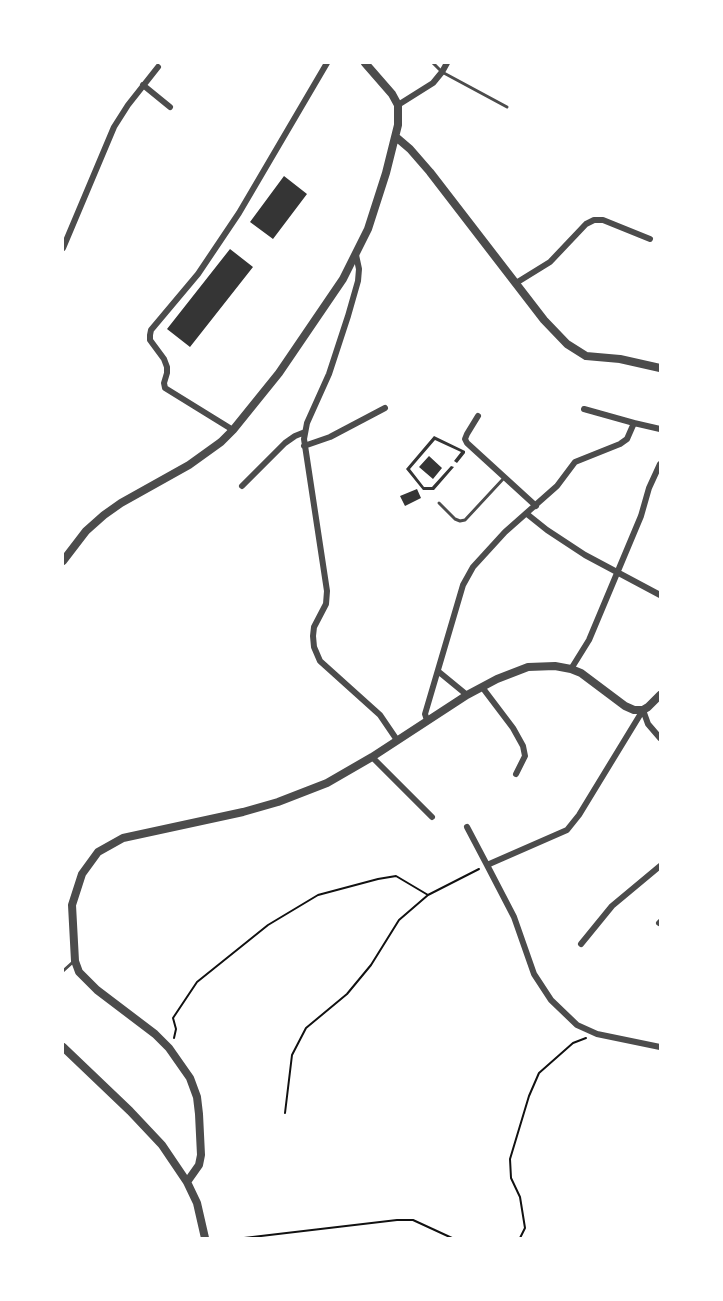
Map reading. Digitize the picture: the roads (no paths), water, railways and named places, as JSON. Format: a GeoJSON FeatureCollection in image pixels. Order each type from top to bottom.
{"type":"FeatureCollection","features":[{"type":"Feature","properties":{"kind":"street"},"geometry":{"type":"LineString","coordinates":[[233,430],[165,388],[166,367],[164,359],[150,340],[151,330],[198,274],[228,230],[327,63]]}},
{"type":"Feature","properties":{"kind":"street"},"geometry":{"type":"LineString","coordinates":[[63,561],[86,531],[104,515],[189,465],[221,442],[233,430],[279,374],[306,336],[356,255],[368,229],[396,137],[398,105],[392,94],[365,63]]}},
{"type":"Feature","properties":{"kind":"street"},"geometry":{"type":"LineString","coordinates":[[398,105],[433,83],[447,63]]}},
{"type":"Feature","properties":{"kind":"street"},"geometry":{"type":"LineString","coordinates":[[63,248],[114,127],[158,67]]}},
{"type":"Feature","properties":{"kind":"street"},"geometry":{"type":"LineString","coordinates":[[143,85],[170,107]]}},
{"type":"Feature","properties":{"kind":"street"},"geometry":{"type":"LineString","coordinates":[[396,137],[430,172],[544,320],[575,351],[586,356],[620,359],[660,368]]}},
{"type":"Feature","properties":{"kind":"street"},"geometry":{"type":"LineString","coordinates":[[516,283],[550,262],[586,224],[594,220],[603,220],[650,239]]}},
{"type":"Feature","properties":{"kind":"street"},"geometry":{"type":"LineString","coordinates":[[356,255],[359,269],[358,281],[348,316],[329,374],[305,432],[304,446],[327,591],[326,604],[314,627],[314,647],[320,661],[380,715],[397,740]]}},
{"type":"Feature","properties":{"kind":"street"},"geometry":{"type":"LineString","coordinates":[[304,446],[330,437],[385,408]]}},
{"type":"Feature","properties":{"kind":"street"},"geometry":{"type":"LineString","coordinates":[[584,409],[660,429]]}},
{"type":"Feature","properties":{"kind":"street"},"geometry":{"type":"LineString","coordinates":[[478,416],[465,439],[467,443],[536,506]]}},
{"type":"Feature","properties":{"kind":"street"},"geometry":{"type":"LineString","coordinates":[[427,720],[425,714],[468,574],[505,532],[557,486],[575,462],[620,444],[627,439],[634,423]]}},
{"type":"Feature","properties":{"kind":"street"},"geometry":{"type":"LineString","coordinates":[[242,486],[285,444],[305,432]]}},
{"type":"Feature","properties":{"kind":"street"},"geometry":{"type":"LineString","coordinates":[[571,669],[590,640],[660,464]]}},
{"type":"Feature","properties":{"kind":"street"},"geometry":{"type":"LineString","coordinates":[[526,514],[572,547],[660,595]]}},
{"type":"Feature","properties":{"kind":"street"},"geometry":{"type":"LineString","coordinates":[[187,1182],[199,1165],[201,1155],[200,1114],[190,1078],[169,1048],[155,1034],[98,990],[80,972],[75,961],[72,905],[82,874],[98,852],[123,838],[243,812],[299,795],[344,774],[466,695],[528,667],[555,666],[571,669],[591,680],[625,706],[634,710],[643,710]]}},
{"type":"Feature","properties":{"kind":"street"},"geometry":{"type":"LineString","coordinates":[[439,672],[466,695]]}},
{"type":"Feature","properties":{"kind":"street"},"geometry":{"type":"LineString","coordinates":[[482,687],[524,746],[525,756],[516,774]]}},
{"type":"Feature","properties":{"kind":"street"},"geometry":{"type":"LineString","coordinates":[[487,865],[567,830],[579,815],[643,710],[660,695]]}},
{"type":"Feature","properties":{"kind":"street"},"geometry":{"type":"LineString","coordinates":[[643,710],[648,724],[660,738]]}},
{"type":"Feature","properties":{"kind":"street"},"geometry":{"type":"LineString","coordinates":[[372,756],[432,817]]}},
{"type":"Feature","properties":{"kind":"street"},"geometry":{"type":"LineString","coordinates":[[467,827],[514,917],[534,974],[550,1000],[571,1020],[597,1034],[660,1047]]}},
{"type":"Feature","properties":{"kind":"street"},"geometry":{"type":"LineString","coordinates":[[581,944],[612,906],[660,866]]}},
{"type":"Feature","properties":{"kind":"street"},"geometry":{"type":"LineString","coordinates":[[63,1047],[162,1145],[187,1182],[197,1203],[205,1238]]}},
{"type":"Feature","properties":{"kind":"lane"},"geometry":{"type":"LineString","coordinates":[[433,63],[442,72],[507,107]]}},
{"type":"Feature","properties":{"kind":"lane"},"geometry":{"type":"LineString","coordinates":[[439,502],[455,519],[465,520],[504,478]]}},
{"type":"Feature","properties":{"kind":"lane"},"geometry":{"type":"LineString","coordinates":[[63,971],[75,961]]}}]}
